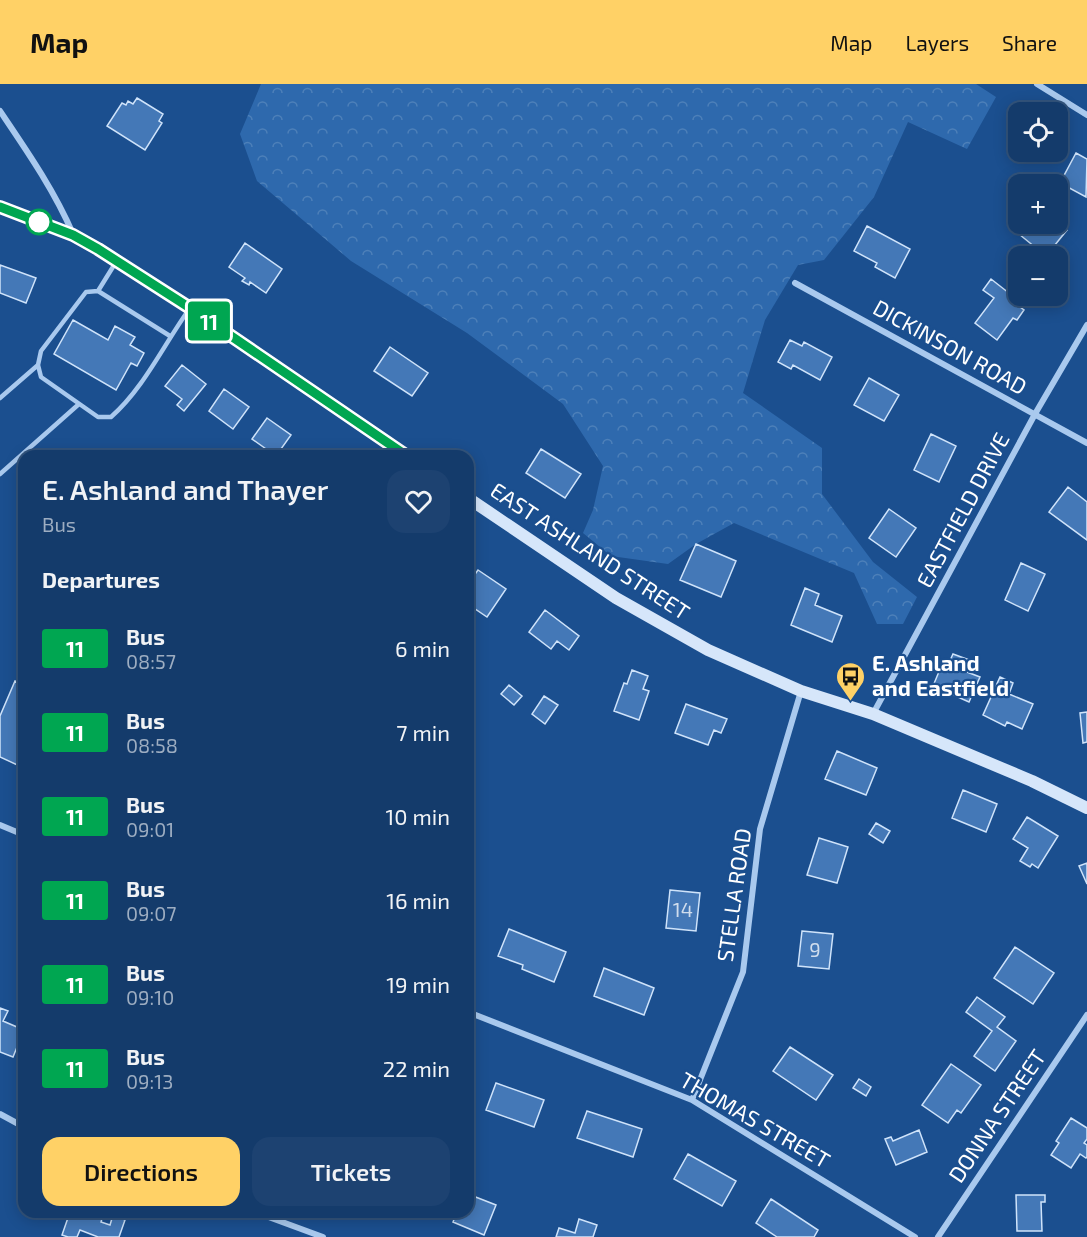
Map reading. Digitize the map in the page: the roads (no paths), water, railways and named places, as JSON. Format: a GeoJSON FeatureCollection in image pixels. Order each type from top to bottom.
{"type":"FeatureCollection","features":[{"type":"Feature","properties":{"kind":"main road"},"geometry":{"type":"LineString","coordinates":[[0,207],[73,235],[190,308],[398,450]]}},
{"type":"Feature","properties":{"kind":"main road","name":"EAST ASHLAND STREET"},"geometry":{"type":"LineString","coordinates":[[474,502],[616,598],[708,650],[801,691],[873,714],[1032,781],[1087,808]]}},
{"type":"Feature","properties":{"kind":"street"},"geometry":{"type":"LineString","coordinates":[[1038,84],[1087,116]]}},
{"type":"Feature","properties":{"kind":"street"},"geometry":{"type":"LineString","coordinates":[[0,111],[62,207],[73,235]]}},
{"type":"Feature","properties":{"kind":"street","name":"DICKINSON ROAD"},"geometry":{"type":"LineString","coordinates":[[795,284],[1087,443]]}},
{"type":"Feature","properties":{"kind":"street","name":"EASTFIELD DRIVE"},"geometry":{"type":"LineString","coordinates":[[873,714],[1035,414],[1087,325]]}},
{"type":"Feature","properties":{"kind":"street","name":"STELLA ROAD"},"geometry":{"type":"LineString","coordinates":[[692,1100],[743,972],[760,829],[801,691]]}},
{"type":"Feature","properties":{"kind":"street"},"geometry":{"type":"LineString","coordinates":[[0,825],[18,832]]}},
{"type":"Feature","properties":{"kind":"street","name":"THOMAS STREET"},"geometry":{"type":"LineString","coordinates":[[474,1014],[692,1100],[915,1237]]}},
{"type":"Feature","properties":{"kind":"street","name":"DONNA STREET"},"geometry":{"type":"LineString","coordinates":[[938,1237],[1087,1015]]}},
{"type":"Feature","properties":{"kind":"street"},"geometry":{"type":"LineString","coordinates":[[0,1114],[18,1124]]}},
{"type":"Feature","properties":{"kind":"street"},"geometry":{"type":"LineString","coordinates":[[271,1218],[323,1237]]}},
{"type":"Feature","properties":{"kind":"lane"},"geometry":{"type":"LineString","coordinates":[[98,291],[116,262]]}},
{"type":"Feature","properties":{"kind":"lane"},"geometry":{"type":"LineString","coordinates":[[170,336],[98,291],[86,292],[41,351],[38,365],[40,377],[98,417],[111,417],[150,368],[190,308]]}},
{"type":"Feature","properties":{"kind":"lane"},"geometry":{"type":"LineString","coordinates":[[0,398],[38,365]]}},
{"type":"Feature","properties":{"kind":"lane"},"geometry":{"type":"LineString","coordinates":[[27,450],[79,404]]}},
{"type":"Feature","properties":{"kind":"lane"},"geometry":{"type":"LineString","coordinates":[[0,474],[18,458]]}},
{"type":"Feature","properties":{"kind":"place","name":"E. Ashland and Eastfield"},"geometry":{"type":"Point","coordinates":[851,702]}}]}
